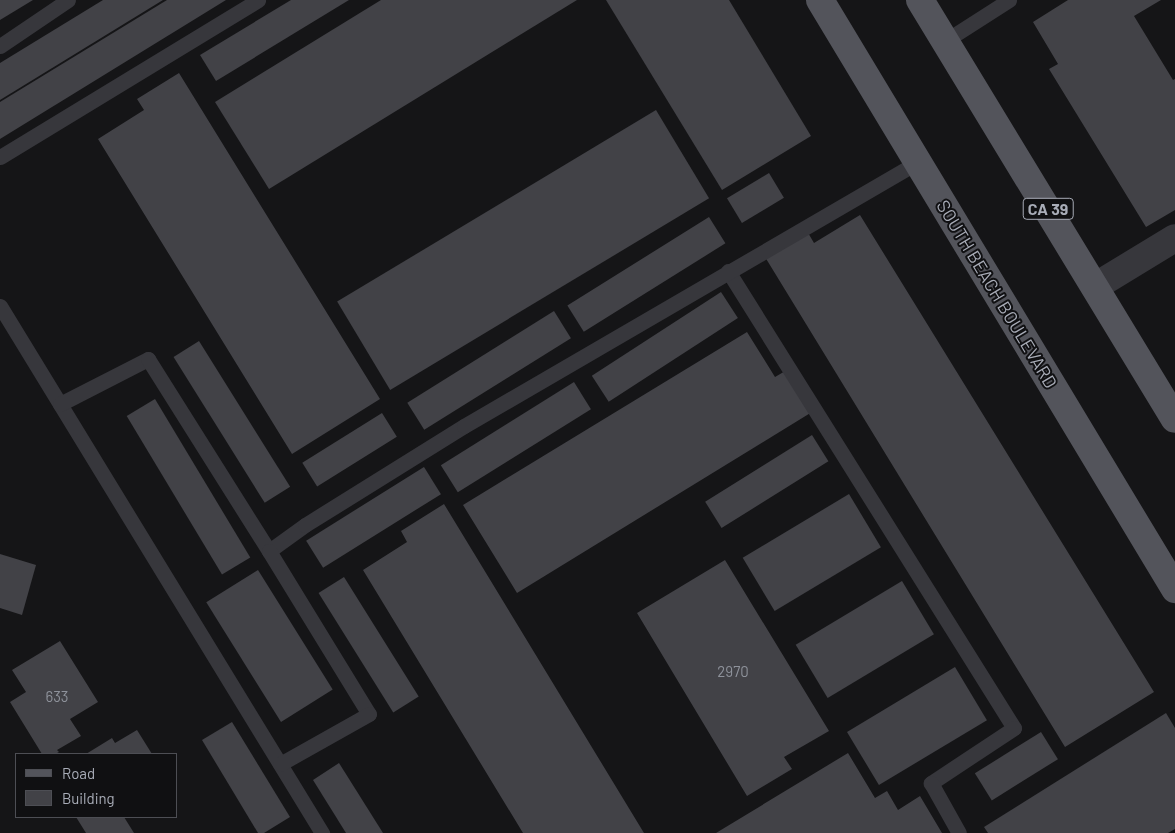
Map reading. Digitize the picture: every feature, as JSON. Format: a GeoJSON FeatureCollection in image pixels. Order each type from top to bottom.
{"type":"FeatureCollection","features":[{"type":"Feature","properties":{"kind":"main road","name":"SOUTH BEACH BOULEVARD"},"geometry":{"type":"LineString","coordinates":[[820,0],[1175,589]]}},
{"type":"Feature","properties":{"kind":"main road","name":"CA 39"},"geometry":{"type":"LineString","coordinates":[[920,0],[1096,286],[1175,419]]}},
{"type":"Feature","properties":{"kind":"street"},"geometry":{"type":"LineString","coordinates":[[1096,286],[1175,238]]}},
{"type":"Feature","properties":{"kind":"lane"},"geometry":{"type":"LineString","coordinates":[[0,46],[68,0]]}},
{"type":"Feature","properties":{"kind":"lane"},"geometry":{"type":"LineString","coordinates":[[0,156],[258,0]]}},
{"type":"Feature","properties":{"kind":"lane"},"geometry":{"type":"LineString","coordinates":[[945,41],[1009,0]]}},
{"type":"Feature","properties":{"kind":"lane"},"geometry":{"type":"LineString","coordinates":[[269,552],[305,524],[464,426],[918,162]]}},
{"type":"Feature","properties":{"kind":"lane"},"geometry":{"type":"LineString","coordinates":[[728,271],[1014,728],[931,783],[959,833]]}},
{"type":"Feature","properties":{"kind":"lane"},"geometry":{"type":"LineString","coordinates":[[0,306],[322,833]]}},
{"type":"Feature","properties":{"kind":"lane"},"geometry":{"type":"LineString","coordinates":[[60,404],[148,359],[369,714],[280,764]]}},
{"type":"Feature","properties":{"kind":"building"},"geometry":{"type":"Polygon","coordinates":[[[0,0],[33,0],[0,20],[0,0]]]}},
{"type":"Feature","properties":{"kind":"building"},"geometry":{"type":"Polygon","coordinates":[[[103,0],[163,0],[0,100],[0,63],[103,0]]]}},
{"type":"Feature","properties":{"kind":"building"},"geometry":{"type":"Polygon","coordinates":[[[167,0],[226,0],[0,139],[0,102],[167,0]]]}},
{"type":"Feature","properties":{"kind":"building"},"geometry":{"type":"Polygon","coordinates":[[[291,0],[349,0],[216,81],[200,55],[291,0]]]}},
{"type":"Feature","properties":{"kind":"building"},"geometry":{"type":"Polygon","coordinates":[[[381,0],[577,0],[269,189],[215,102],[381,0]]]}},
{"type":"Feature","properties":{"kind":"building"},"geometry":{"type":"Polygon","coordinates":[[[606,0],[729,0],[811,136],[722,190],[606,0]]]}},
{"type":"Feature","properties":{"kind":"building"},"geometry":{"type":"Polygon","coordinates":[[[1068,0],[1161,0],[1134,16],[1173,80],[1175,79],[1175,210],[1146,227],[1049,69],[1058,64],[1033,22],[1068,0]]]}},
{"type":"Feature","properties":{"kind":"building"},"geometry":{"type":"Polygon","coordinates":[[[179,73],[380,399],[292,454],[98,139],[144,110],[137,99],[179,73]]]}},
{"type":"Feature","properties":{"kind":"building"},"geometry":{"type":"Polygon","coordinates":[[[656,110],[709,198],[390,390],[337,302],[656,110]]]}},
{"type":"Feature","properties":{"kind":"building"},"geometry":{"type":"Polygon","coordinates":[[[769,173],[784,198],[742,223],[727,198],[769,173]]]}},
{"type":"Feature","properties":{"kind":"building"},"geometry":{"type":"Polygon","coordinates":[[[860,215],[1154,692],[1065,747],[765,257],[807,231],[814,243],[860,215]]]}},
{"type":"Feature","properties":{"kind":"building"},"geometry":{"type":"Polygon","coordinates":[[[709,217],[725,243],[584,332],[567,305],[709,217]]]}},
{"type":"Feature","properties":{"kind":"building"},"geometry":{"type":"Polygon","coordinates":[[[721,292],[738,318],[609,402],[592,376],[721,292]]]}},
{"type":"Feature","properties":{"kind":"building"},"geometry":{"type":"Polygon","coordinates":[[[554,311],[571,338],[424,430],[407,403],[554,311]]]}},
{"type":"Feature","properties":{"kind":"building"},"geometry":{"type":"Polygon","coordinates":[[[747,332],[775,377],[787,370],[812,412],[517,593],[463,505],[747,332]]]}},
{"type":"Feature","properties":{"kind":"building"},"geometry":{"type":"Polygon","coordinates":[[[199,341],[290,487],[265,503],[174,357],[199,341]]]}},
{"type":"Feature","properties":{"kind":"building"},"geometry":{"type":"Polygon","coordinates":[[[574,382],[591,409],[458,492],[441,465],[574,382]]]}},
{"type":"Feature","properties":{"kind":"building"},"geometry":{"type":"Polygon","coordinates":[[[155,399],[250,558],[222,575],[127,416],[155,399]]]}},
{"type":"Feature","properties":{"kind":"building"},"geometry":{"type":"Polygon","coordinates":[[[382,413],[397,437],[317,487],[302,463],[382,413]]]}},
{"type":"Feature","properties":{"kind":"building"},"geometry":{"type":"Polygon","coordinates":[[[812,435],[828,461],[722,528],[705,502],[812,435]]]}},
{"type":"Feature","properties":{"kind":"building"},"geometry":{"type":"Polygon","coordinates":[[[424,467],[441,494],[323,568],[306,541],[424,467]]]}},
{"type":"Feature","properties":{"kind":"building"},"geometry":{"type":"Polygon","coordinates":[[[849,494],[881,547],[775,611],[743,558],[849,494]]]}},
{"type":"Feature","properties":{"kind":"building"},"geometry":{"type":"Polygon","coordinates":[[[444,504],[644,833],[523,833],[363,570],[407,542],[401,531],[444,504]]]}},
{"type":"Feature","properties":{"kind":"building"},"geometry":{"type":"Polygon","coordinates":[[[0,554],[36,565],[22,615],[0,608],[0,554]]]}},
{"type":"Feature","properties":{"kind":"building"},"geometry":{"type":"Polygon","coordinates":[[[725,560],[829,731],[784,757],[792,769],[747,796],[637,613],[725,560]]]}},
{"type":"Feature","properties":{"kind":"building"},"geometry":{"type":"Polygon","coordinates":[[[258,570],[333,690],[281,722],[206,602],[258,570]]]}},
{"type":"Feature","properties":{"kind":"building"},"geometry":{"type":"Polygon","coordinates":[[[344,577],[419,697],[393,712],[319,593],[344,577]]]}},
{"type":"Feature","properties":{"kind":"building"},"geometry":{"type":"Polygon","coordinates":[[[902,581],[934,634],[828,698],[796,645],[902,581]]]}},
{"type":"Feature","properties":{"kind":"building"},"geometry":{"type":"Polygon","coordinates":[[[60,641],[98,702],[70,719],[81,736],[57,750],[59,752],[57,753],[41,753],[10,702],[26,692],[12,670],[60,641]]]}},
{"type":"Feature","properties":{"kind":"building"},"geometry":{"type":"Polygon","coordinates":[[[955,667],[987,720],[879,785],[847,732],[955,667]]]}},
{"type":"Feature","properties":{"kind":"building"},"geometry":{"type":"Polygon","coordinates":[[[1166,713],[1175,728],[1175,829],[1168,833],[988,833],[984,827],[1166,713]]]}},
{"type":"Feature","properties":{"kind":"building"},"geometry":{"type":"Polygon","coordinates":[[[232,722],[290,817],[264,833],[258,833],[202,740],[232,722]]]}},
{"type":"Feature","properties":{"kind":"building"},"geometry":{"type":"Polygon","coordinates":[[[137,730],[151,753],[88,753],[112,738],[115,743],[137,730]]]}},
{"type":"Feature","properties":{"kind":"building"},"geometry":{"type":"Polygon","coordinates":[[[1041,732],[1058,759],[992,800],[975,773],[1041,732]]]}},
{"type":"Feature","properties":{"kind":"building"},"geometry":{"type":"Polygon","coordinates":[[[848,753],[875,798],[887,791],[898,810],[920,796],[942,833],[716,833],[848,753]]]}},
{"type":"Feature","properties":{"kind":"building"},"geometry":{"type":"Polygon","coordinates":[[[339,763],[383,833],[346,833],[313,780],[339,763]]]}},
{"type":"Feature","properties":{"kind":"building"},"geometry":{"type":"Polygon","coordinates":[[[77,818],[125,818],[134,833],[86,833],[77,818]]]}}]}
